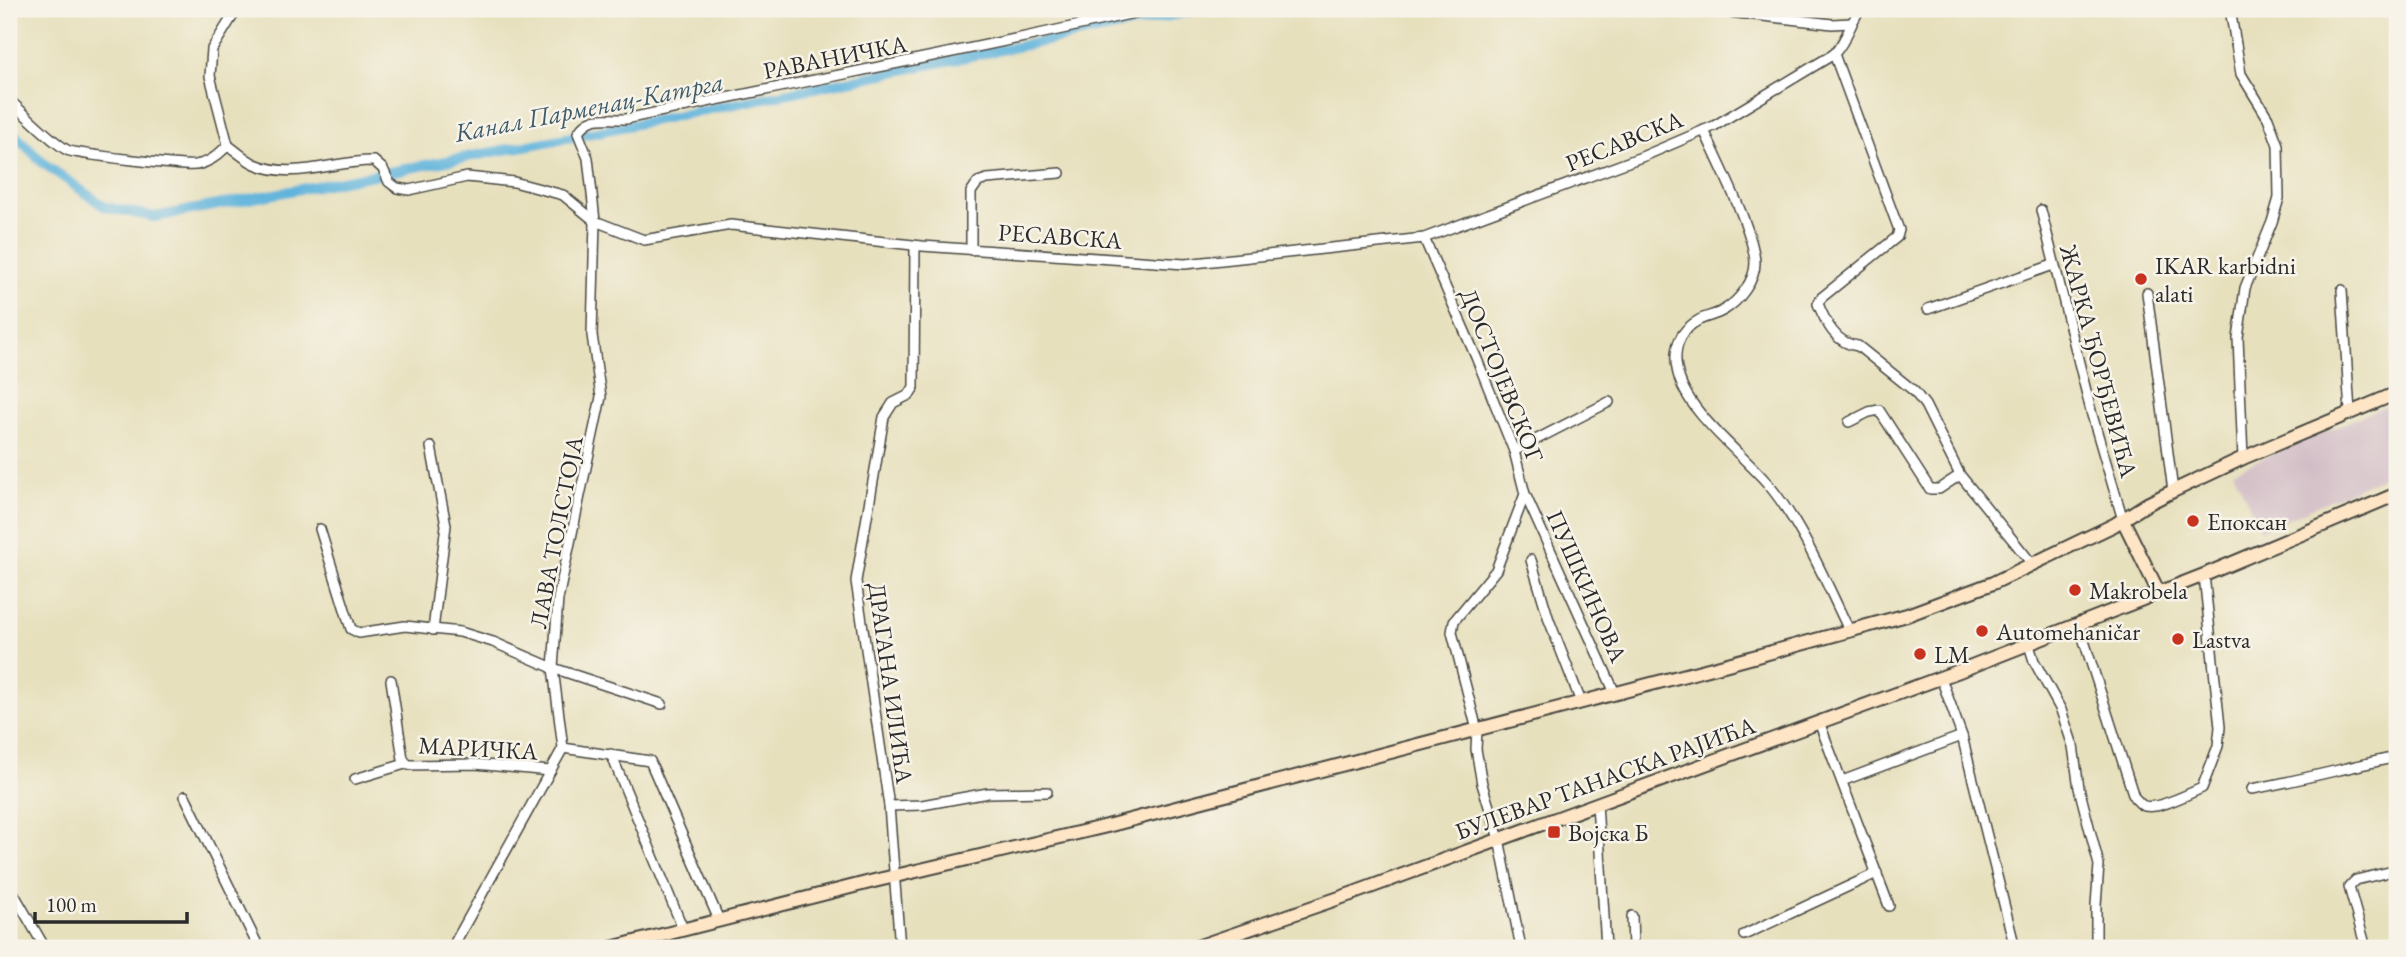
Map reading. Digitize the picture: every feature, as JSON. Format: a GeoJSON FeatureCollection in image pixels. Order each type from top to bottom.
{"type":"FeatureCollection","features":[{"type":"Feature","properties":{"kind":"street"},"geometry":{"type":"LineString","coordinates":[[9,100],[66,150],[84,155],[193,166],[214,159],[228,145],[209,76],[212,49],[237,9]]}},
{"type":"Feature","properties":{"kind":"street","name":"РАВАНИЧКА"},"geometry":{"type":"LineString","coordinates":[[595,221],[587,156],[578,134],[585,122],[594,119],[626,119],[1047,34],[1152,9]]}},
{"type":"Feature","properties":{"kind":"street"},"geometry":{"type":"LineString","coordinates":[[1703,9],[1832,24],[1852,23]]}},
{"type":"Feature","properties":{"kind":"street","name":"РЕСАВСКА"},"geometry":{"type":"LineString","coordinates":[[228,145],[255,164],[289,172],[374,161],[383,169],[389,182],[397,188],[409,190],[467,177],[514,182],[563,195],[595,221],[644,240],[731,225],[915,246],[1185,264],[1424,238],[1644,156],[1704,130],[1834,54],[1843,44],[1860,9]]}},
{"type":"Feature","properties":{"kind":"street"},"geometry":{"type":"LineString","coordinates":[[2230,9],[2241,74],[2268,118],[2278,145],[2279,198],[2245,288],[2238,338],[2243,458]]}},
{"type":"Feature","properties":{"kind":"street"},"geometry":{"type":"LineString","coordinates":[[1834,54],[1899,230],[1897,237],[1821,298],[1818,304],[1837,337],[1848,345],[1858,346],[1914,391],[1925,405],[1960,475],[2033,565]]}},
{"type":"Feature","properties":{"kind":"street"},"geometry":{"type":"LineString","coordinates":[[1704,130],[1751,242],[1755,263],[1753,275],[1743,293],[1724,311],[1698,320],[1680,336],[1676,352],[1677,370],[1689,399],[1768,484],[1809,547],[1850,632]]}},
{"type":"Feature","properties":{"kind":"street"},"geometry":{"type":"LineString","coordinates":[[971,250],[971,192],[978,182],[1060,173]]}},
{"type":"Feature","properties":{"kind":"street","name":"ЖАРКА ЂОРЂЕВИЋА"},"geometry":{"type":"LineString","coordinates":[[2041,210],[2092,415],[2123,520]]}},
{"type":"Feature","properties":{"kind":"street","name":"ЛАВА ТОЛСТОЈА"},"geometry":{"type":"LineString","coordinates":[[563,748],[552,668],[558,599],[601,397],[592,334],[595,221]]}},
{"type":"Feature","properties":{"kind":"street","name":"ДОСТОЈЕВСКОГ"},"geometry":{"type":"LineString","coordinates":[[1424,238],[1514,451],[1525,494],[1496,570],[1454,621],[1452,632],[1477,730],[1476,749],[1482,783],[1499,839],[1521,948]]}},
{"type":"Feature","properties":{"kind":"street","name":"ДРАГАНА ИЛИЋА"},"geometry":{"type":"LineString","coordinates":[[895,876],[889,806],[856,580],[884,417],[893,403],[909,396],[914,387],[915,246]]}},
{"type":"Feature","properties":{"kind":"street"},"geometry":{"type":"LineString","coordinates":[[1927,309],[2053,265]]}},
{"type":"Feature","properties":{"kind":"street"},"geometry":{"type":"LineString","coordinates":[[2342,290],[2350,412]]}},
{"type":"Feature","properties":{"kind":"street"},"geometry":{"type":"LineString","coordinates":[[2147,293],[2173,491]]}},
{"type":"Feature","properties":{"kind":"street"},"geometry":{"type":"LineString","coordinates":[[619,947],[895,876],[1107,826],[1850,632],[1973,591],[2033,565],[2123,520],[2173,491],[2243,458],[2397,393]]}},
{"type":"Feature","properties":{"kind":"street"},"geometry":{"type":"LineString","coordinates":[[1514,451],[1609,402]]}},
{"type":"Feature","properties":{"kind":"street"},"geometry":{"type":"LineString","coordinates":[[1849,422],[1879,410],[1930,489],[1939,489],[1960,475]]}},
{"type":"Feature","properties":{"kind":"street"},"geometry":{"type":"LineString","coordinates":[[431,447],[446,525],[433,630]]}},
{"type":"Feature","properties":{"kind":"street","name":"ПУШКИНОВА"},"geometry":{"type":"LineString","coordinates":[[1525,494],[1615,694]]}},
{"type":"Feature","properties":{"kind":"street","name":"БУЛЕВАР ТАНАСКА РАЈИЋА"},"geometry":{"type":"LineString","coordinates":[[1194,948],[2029,645],[2397,494]]}},
{"type":"Feature","properties":{"kind":"street"},"geometry":{"type":"LineString","coordinates":[[2123,520],[2159,593]]}},
{"type":"Feature","properties":{"kind":"street"},"geometry":{"type":"LineString","coordinates":[[320,529],[351,629],[359,633],[405,626],[460,632],[493,642],[552,668],[662,704]]}},
{"type":"Feature","properties":{"kind":"street"},"geometry":{"type":"LineString","coordinates":[[1531,560],[1549,620],[1581,702]]}},
{"type":"Feature","properties":{"kind":"street"},"geometry":{"type":"LineString","coordinates":[[2079,625],[2134,797],[2148,807],[2169,802],[2202,788],[2218,746],[2220,727],[2204,575]]}},
{"type":"Feature","properties":{"kind":"street"},"geometry":{"type":"LineString","coordinates":[[2029,645],[2065,722],[2073,746],[2080,789],[2099,865],[2096,948]]}},
{"type":"Feature","properties":{"kind":"street"},"geometry":{"type":"LineString","coordinates":[[1941,678],[1962,736],[2015,948]]}},
{"type":"Feature","properties":{"kind":"street","name":"МАРИЧКА"},"geometry":{"type":"LineString","coordinates":[[391,680],[405,764],[475,764],[550,771]]}},
{"type":"Feature","properties":{"kind":"street"},"geometry":{"type":"LineString","coordinates":[[1819,722],[1889,906]]}},
{"type":"Feature","properties":{"kind":"street"},"geometry":{"type":"LineString","coordinates":[[1842,781],[1962,736]]}},
{"type":"Feature","properties":{"kind":"street"},"geometry":{"type":"LineString","coordinates":[[452,948],[563,748],[650,761],[719,920]]}},
{"type":"Feature","properties":{"kind":"street"},"geometry":{"type":"LineString","coordinates":[[611,754],[683,929]]}},
{"type":"Feature","properties":{"kind":"street"},"geometry":{"type":"LineString","coordinates":[[2252,789],[2397,757]]}},
{"type":"Feature","properties":{"kind":"street"},"geometry":{"type":"LineString","coordinates":[[355,779],[405,764]]}},
{"type":"Feature","properties":{"kind":"street"},"geometry":{"type":"LineString","coordinates":[[889,806],[922,805],[988,793],[1047,792]]}},
{"type":"Feature","properties":{"kind":"street"},"geometry":{"type":"LineString","coordinates":[[185,796],[259,948]]}},
{"type":"Feature","properties":{"kind":"street"},"geometry":{"type":"LineString","coordinates":[[1597,803],[1606,948]]}},
{"type":"Feature","properties":{"kind":"street"},"geometry":{"type":"LineString","coordinates":[[2365,948],[2349,887],[2356,880],[2397,870]]}},
{"type":"Feature","properties":{"kind":"street"},"geometry":{"type":"LineString","coordinates":[[1744,935],[1877,873]]}},
{"type":"Feature","properties":{"kind":"street"},"geometry":{"type":"LineString","coordinates":[[895,876],[900,948]]}},
{"type":"Feature","properties":{"kind":"street"},"geometry":{"type":"LineString","coordinates":[[11,889],[45,948]]}},
{"type":"Feature","properties":{"kind":"street"},"geometry":{"type":"LineString","coordinates":[[1632,916],[1633,948]]}},
{"type":"Feature","properties":{"kind":"shaded area"},"geometry":{"type":"Polygon","coordinates":[[[2397,401],[2397,471],[2261,530],[2233,471],[2397,401]]]}},
{"type":"Feature","properties":{"kind":"waterway","name":"Канал Парменац-Катрга"},"geometry":{"type":"LineString","coordinates":[[9,129],[43,163],[105,207],[155,217],[587,134],[1203,9]]}},
{"type":"Feature","properties":{"kind":"place","name":"IKAR karbidni alati"},"geometry":{"type":"Point","coordinates":[2141,279]}},
{"type":"Feature","properties":{"kind":"place","name":"Епоксан"},"geometry":{"type":"Point","coordinates":[2193,521]}},
{"type":"Feature","properties":{"kind":"place","name":"Makrobela"},"geometry":{"type":"Point","coordinates":[2075,590]}},
{"type":"Feature","properties":{"kind":"place","name":"Automehaničar"},"geometry":{"type":"Point","coordinates":[1982,631]}},
{"type":"Feature","properties":{"kind":"place","name":"Lastva"},"geometry":{"type":"Point","coordinates":[2178,639]}},
{"type":"Feature","properties":{"kind":"place","name":"LM"},"geometry":{"type":"Point","coordinates":[1920,654]}},
{"type":"Feature","properties":{"kind":"place","name":"Војска Б"},"geometry":{"type":"Point","coordinates":[1554,832]}}]}
